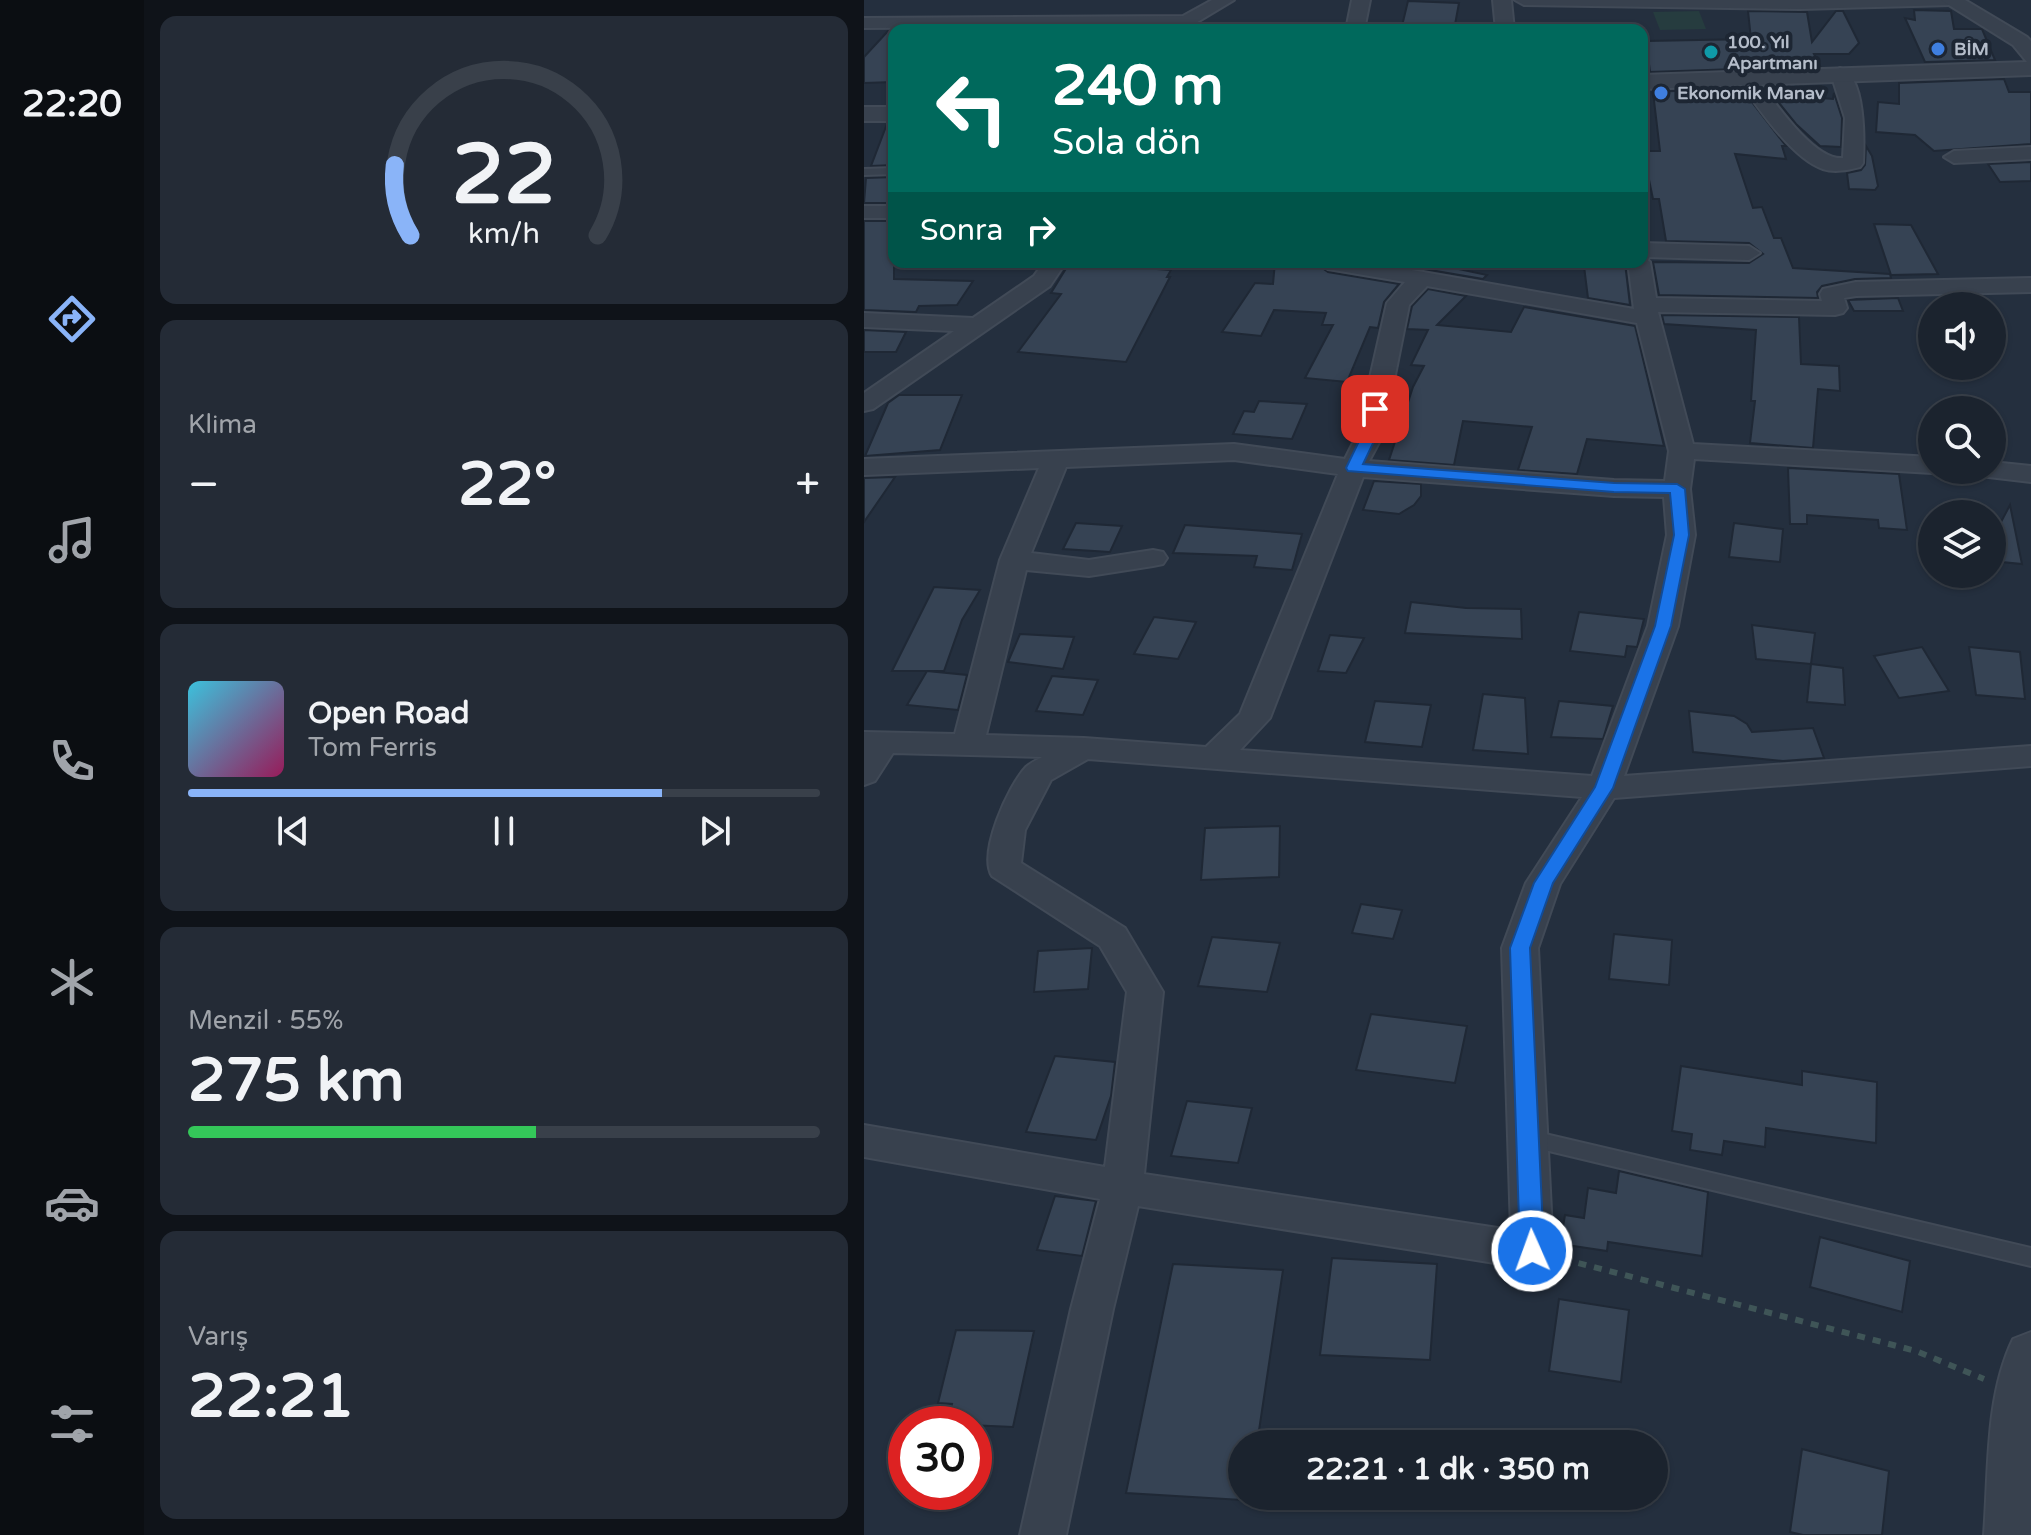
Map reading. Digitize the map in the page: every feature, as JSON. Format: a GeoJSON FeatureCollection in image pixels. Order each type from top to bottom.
{"type":"FeatureCollection","features":[{"type":"Feature","properties":{"kind":"street"},"geometry":{"type":"LineString","coordinates":[[1181,24],[1225,0]]}},
{"type":"Feature","properties":{"kind":"street"},"geometry":{"type":"LineString","coordinates":[[1356,24],[1361,0]]}},
{"type":"Feature","properties":{"kind":"street"},"geometry":{"type":"LineString","coordinates":[[1502,0],[1504,24]]}},
{"type":"Feature","properties":{"kind":"street"},"geometry":{"type":"LineString","coordinates":[[1524,0],[1800,4],[1952,0],[2020,41],[2031,56]]}},
{"type":"Feature","properties":{"kind":"street"},"geometry":{"type":"LineString","coordinates":[[864,23],[968,24]]}},
{"type":"Feature","properties":{"kind":"street"},"geometry":{"type":"LineString","coordinates":[[1648,82],[2031,68]]}},
{"type":"Feature","properties":{"kind":"street"},"geometry":{"type":"LineString","coordinates":[[1747,79],[1798,141],[1828,164],[1844,165],[1853,163],[1855,118],[1840,74]]}},
{"type":"Feature","properties":{"kind":"street"},"geometry":{"type":"LineString","coordinates":[[864,114],[888,114]]}},
{"type":"Feature","properties":{"kind":"street"},"geometry":{"type":"LineString","coordinates":[[1954,157],[2031,153]]}},
{"type":"Feature","properties":{"kind":"street"},"geometry":{"type":"LineString","coordinates":[[864,212],[888,212]]}},
{"type":"Feature","properties":{"kind":"street"},"geometry":{"type":"LineString","coordinates":[[1648,233],[1719,233]]}},
{"type":"Feature","properties":{"kind":"street"},"geometry":{"type":"LineString","coordinates":[[1648,250],[1749,253]]}},
{"type":"Feature","properties":{"kind":"street"},"geometry":{"type":"LineString","coordinates":[[864,404],[1042,281],[1051,268]]}},
{"type":"Feature","properties":{"kind":"street"},"geometry":{"type":"LineString","coordinates":[[1359,268],[1420,280],[1646,312],[1835,308],[1831,294],[1856,289],[2031,285]]}},
{"type":"Feature","properties":{"kind":"street"},"geometry":{"type":"LineString","coordinates":[[864,1141],[1123,1187],[1532,1251],[1520,948],[1543,883],[1604,788],[1663,626],[1681,535],[1677,489],[1682,451],[1646,312],[1640,268]]}},
{"type":"Feature","properties":{"kind":"street"},"geometry":{"type":"LineString","coordinates":[[1212,759],[1254,718],[1353,468],[1370,435],[1398,303],[1420,280]]}},
{"type":"Feature","properties":{"kind":"street"},"geometry":{"type":"LineString","coordinates":[[864,320],[977,325]]}},
{"type":"Feature","properties":{"kind":"street"},"geometry":{"type":"LineString","coordinates":[[1682,451],[1918,464]]}},
{"type":"Feature","properties":{"kind":"street"},"geometry":{"type":"LineString","coordinates":[[864,467],[1234,452],[1353,468],[1614,488],[1677,489]]}},
{"type":"Feature","properties":{"kind":"street"},"geometry":{"type":"LineString","coordinates":[[968,745],[1014,560],[1056,458]]}},
{"type":"Feature","properties":{"kind":"street"},"geometry":{"type":"LineString","coordinates":[[2006,472],[2031,474]]}},
{"type":"Feature","properties":{"kind":"street"},"geometry":{"type":"LineString","coordinates":[[1014,560],[1089,568],[1153,558]]}},
{"type":"Feature","properties":{"kind":"street"},"geometry":{"type":"LineString","coordinates":[[864,774],[874,742],[1084,748],[1604,788],[2031,756]]}},
{"type":"Feature","properties":{"kind":"street"},"geometry":{"type":"LineString","coordinates":[[1043,1535],[1092,1309],[1123,1187],[1145,992],[1113,937],[1004,868],[1008,830],[1038,773],[1084,748]]}},
{"type":"Feature","properties":{"kind":"street"},"geometry":{"type":"LineString","coordinates":[[2012,1535],[2026,1375]]}},
{"type":"Feature","properties":{"kind":"lane"},"geometry":{"type":"LineString","coordinates":[[864,172],[888,171]]}},
{"type":"Feature","properties":{"kind":"lane"},"geometry":{"type":"LineString","coordinates":[[1528,1138],[2031,1257]]}},
{"type":"Feature","properties":{"kind":"path"},"geometry":{"type":"LineString","coordinates":[[1532,1251],[1916,1351],[2026,1375]]}},
{"type":"Feature","properties":{"kind":"green space"},"geometry":{"type":"Polygon","coordinates":[[[1699,11],[1706,29],[1660,30],[1653,12],[1699,11]]]}},
{"type":"Feature","properties":{"kind":"building"},"geometry":{"type":"Polygon","coordinates":[[[1408,1],[1459,3],[1455,24],[1402,24],[1408,1]]]}},
{"type":"Feature","properties":{"kind":"building"},"geometry":{"type":"Polygon","coordinates":[[[1914,10],[1951,11],[1954,29],[1982,29],[1995,60],[1925,62],[1905,18],[1915,20],[1914,10]]]}},
{"type":"Feature","properties":{"kind":"building"},"geometry":{"type":"Polygon","coordinates":[[[1748,11],[1807,12],[1812,42],[1836,11],[1843,11],[1859,43],[1849,54],[1814,54],[1820,66],[1650,72],[1648,41],[1751,39],[1748,11]]]}},
{"type":"Feature","properties":{"kind":"building"},"geometry":{"type":"Polygon","coordinates":[[[888,31],[888,82],[864,83],[864,57],[888,31]]]}},
{"type":"Feature","properties":{"kind":"building"},"geometry":{"type":"Polygon","coordinates":[[[2004,79],[2009,92],[2031,92],[2031,144],[1934,151],[1915,135],[1876,132],[1878,102],[1899,104],[1899,83],[2004,79]]]}},
{"type":"Feature","properties":{"kind":"building"},"geometry":{"type":"Polygon","coordinates":[[[1820,86],[1808,97],[1833,99],[1834,93],[1842,118],[1841,147],[1820,146],[1796,124],[1767,88],[1820,86]]]}},
{"type":"Feature","properties":{"kind":"building"},"geometry":{"type":"Polygon","coordinates":[[[1741,88],[1786,146],[1782,146],[1786,159],[1735,154],[1753,208],[1762,207],[1774,238],[1781,238],[1793,268],[1890,274],[1891,278],[1855,279],[1822,286],[1817,292],[1818,298],[1659,295],[1653,262],[1749,263],[1763,254],[1749,243],[1666,241],[1659,199],[1653,199],[1648,175],[1648,151],[1660,151],[1653,92],[1741,88]]]}},
{"type":"Feature","properties":{"kind":"building"},"geometry":{"type":"Polygon","coordinates":[[[887,124],[888,124],[888,165],[871,166],[887,124]]]}},
{"type":"Feature","properties":{"kind":"building"},"geometry":{"type":"Polygon","coordinates":[[[1866,146],[1872,156],[1878,186],[1875,190],[1849,189],[1847,173],[1861,170],[1865,165],[1866,146]]]}},
{"type":"Feature","properties":{"kind":"building"},"geometry":{"type":"Polygon","coordinates":[[[2031,162],[2031,181],[2000,182],[1988,164],[2031,162]]]}},
{"type":"Feature","properties":{"kind":"building"},"geometry":{"type":"Polygon","coordinates":[[[888,177],[888,203],[864,203],[866,178],[888,177]]]}},
{"type":"Feature","properties":{"kind":"building"},"geometry":{"type":"Polygon","coordinates":[[[864,221],[888,221],[888,268],[894,268],[894,279],[973,281],[957,305],[919,306],[916,312],[864,310],[864,221]]]}},
{"type":"Feature","properties":{"kind":"building"},"geometry":{"type":"Polygon","coordinates":[[[1874,224],[1911,225],[1938,274],[1891,275],[1874,224]]]}},
{"type":"Feature","properties":{"kind":"building"},"geometry":{"type":"Polygon","coordinates":[[[1066,268],[1171,270],[1126,362],[1018,352],[1061,294],[1051,293],[1066,268]]]}},
{"type":"Feature","properties":{"kind":"building"},"geometry":{"type":"Polygon","coordinates":[[[1274,268],[1322,268],[1328,272],[1399,284],[1384,302],[1378,328],[1370,327],[1347,382],[1305,378],[1333,325],[1322,325],[1326,313],[1274,310],[1261,336],[1222,332],[1255,283],[1273,284],[1274,268]]]}},
{"type":"Feature","properties":{"kind":"building"},"geometry":{"type":"Polygon","coordinates":[[[1418,268],[1454,268],[1487,275],[1483,279],[1418,268]]]}},
{"type":"Feature","properties":{"kind":"building"},"geometry":{"type":"Polygon","coordinates":[[[1584,268],[1626,268],[1630,305],[1588,298],[1584,268]]]}},
{"type":"Feature","properties":{"kind":"building"},"geometry":{"type":"Polygon","coordinates":[[[1428,289],[1466,296],[1437,325],[1511,332],[1524,307],[1635,326],[1664,446],[1587,439],[1577,474],[1518,470],[1532,427],[1463,421],[1454,465],[1389,460],[1413,387],[1424,366],[1411,365],[1428,330],[1407,329],[1412,306],[1428,289]]]}},
{"type":"Feature","properties":{"kind":"building"},"geometry":{"type":"Polygon","coordinates":[[[1898,298],[1903,311],[1854,311],[1848,300],[1898,298]]]}},
{"type":"Feature","properties":{"kind":"building"},"geometry":{"type":"Polygon","coordinates":[[[1662,315],[1799,317],[1801,364],[1839,366],[1840,391],[1818,389],[1813,448],[1750,443],[1755,401],[1751,401],[1756,330],[1664,324],[1662,315]]]}},
{"type":"Feature","properties":{"kind":"building"},"geometry":{"type":"Polygon","coordinates":[[[864,330],[906,332],[896,352],[864,352],[864,330]]]}},
{"type":"Feature","properties":{"kind":"building"},"geometry":{"type":"Polygon","coordinates":[[[899,395],[962,395],[940,450],[865,456],[888,403],[899,395]]]}},
{"type":"Feature","properties":{"kind":"building"},"geometry":{"type":"Polygon","coordinates":[[[1259,401],[1307,404],[1292,439],[1233,434],[1244,411],[1254,412],[1259,401]]]}},
{"type":"Feature","properties":{"kind":"building"},"geometry":{"type":"Polygon","coordinates":[[[1788,468],[1899,474],[1907,530],[1879,528],[1878,520],[1807,515],[1807,524],[1790,524],[1788,468]]]}},
{"type":"Feature","properties":{"kind":"building"},"geometry":{"type":"Polygon","coordinates":[[[895,477],[864,522],[864,478],[895,477]]]}},
{"type":"Feature","properties":{"kind":"building"},"geometry":{"type":"Polygon","coordinates":[[[1374,481],[1421,484],[1421,496],[1414,505],[1399,514],[1363,510],[1374,481]]]}},
{"type":"Feature","properties":{"kind":"building"},"geometry":{"type":"Polygon","coordinates":[[[2010,505],[2022,564],[2006,562],[2006,513],[2010,505]]]}},
{"type":"Feature","properties":{"kind":"building"},"geometry":{"type":"Polygon","coordinates":[[[1076,523],[1122,526],[1110,552],[1063,549],[1076,523]]]}},
{"type":"Feature","properties":{"kind":"building"},"geometry":{"type":"Polygon","coordinates":[[[1734,523],[1783,529],[1780,562],[1729,557],[1734,523]]]}},
{"type":"Feature","properties":{"kind":"building"},"geometry":{"type":"Polygon","coordinates":[[[1185,525],[1302,534],[1292,570],[1254,567],[1257,556],[1173,553],[1185,525]]]}},
{"type":"Feature","properties":{"kind":"building"},"geometry":{"type":"Polygon","coordinates":[[[934,587],[980,590],[962,620],[944,671],[892,671],[934,587]]]}},
{"type":"Feature","properties":{"kind":"building"},"geometry":{"type":"Polygon","coordinates":[[[1411,602],[1466,608],[1521,609],[1522,639],[1405,633],[1411,602]]]}},
{"type":"Feature","properties":{"kind":"building"},"geometry":{"type":"Polygon","coordinates":[[[1579,612],[1644,619],[1637,647],[1627,646],[1625,657],[1570,651],[1579,612]]]}},
{"type":"Feature","properties":{"kind":"building"},"geometry":{"type":"Polygon","coordinates":[[[1154,617],[1196,622],[1178,659],[1134,654],[1154,617]]]}},
{"type":"Feature","properties":{"kind":"building"},"geometry":{"type":"Polygon","coordinates":[[[1752,625],[1815,633],[1811,664],[1756,659],[1752,625]]]}},
{"type":"Feature","properties":{"kind":"building"},"geometry":{"type":"Polygon","coordinates":[[[1020,634],[1074,637],[1063,669],[1008,662],[1020,634]]]}},
{"type":"Feature","properties":{"kind":"building"},"geometry":{"type":"Polygon","coordinates":[[[1330,635],[1364,638],[1346,673],[1318,671],[1330,635]]]}},
{"type":"Feature","properties":{"kind":"building"},"geometry":{"type":"Polygon","coordinates":[[[1922,647],[1949,691],[1899,698],[1874,656],[1922,647]]]}},
{"type":"Feature","properties":{"kind":"building"},"geometry":{"type":"Polygon","coordinates":[[[1969,647],[2020,652],[2025,699],[1976,695],[1969,647]]]}},
{"type":"Feature","properties":{"kind":"building"},"geometry":{"type":"Polygon","coordinates":[[[1811,664],[1843,668],[1845,705],[1807,702],[1811,664]]]}},
{"type":"Feature","properties":{"kind":"building"},"geometry":{"type":"Polygon","coordinates":[[[927,671],[967,675],[958,710],[907,705],[927,671]]]}},
{"type":"Feature","properties":{"kind":"building"},"geometry":{"type":"Polygon","coordinates":[[[1052,676],[1098,680],[1083,715],[1036,711],[1052,676]]]}},
{"type":"Feature","properties":{"kind":"building"},"geometry":{"type":"Polygon","coordinates":[[[1483,694],[1525,698],[1528,754],[1473,750],[1483,694]]]}},
{"type":"Feature","properties":{"kind":"building"},"geometry":{"type":"Polygon","coordinates":[[[1375,701],[1431,705],[1422,747],[1365,742],[1375,701]]]}},
{"type":"Feature","properties":{"kind":"building"},"geometry":{"type":"Polygon","coordinates":[[[1559,701],[1613,706],[1603,739],[1551,737],[1559,701]]]}},
{"type":"Feature","properties":{"kind":"building"},"geometry":{"type":"Polygon","coordinates":[[[1689,711],[1734,716],[1747,724],[1752,732],[1813,728],[1824,758],[1783,761],[1693,752],[1689,711]]]}},
{"type":"Feature","properties":{"kind":"building"},"geometry":{"type":"Polygon","coordinates":[[[1280,826],[1279,877],[1201,880],[1205,828],[1280,826]]]}},
{"type":"Feature","properties":{"kind":"building"},"geometry":{"type":"Polygon","coordinates":[[[1361,904],[1402,910],[1393,939],[1352,933],[1361,904]]]}},
{"type":"Feature","properties":{"kind":"building"},"geometry":{"type":"Polygon","coordinates":[[[1614,934],[1672,940],[1669,985],[1609,979],[1614,934]]]}},
{"type":"Feature","properties":{"kind":"building"},"geometry":{"type":"Polygon","coordinates":[[[1212,937],[1280,943],[1267,992],[1198,986],[1212,937]]]}},
{"type":"Feature","properties":{"kind":"building"},"geometry":{"type":"Polygon","coordinates":[[[1092,948],[1088,989],[1034,992],[1038,951],[1092,948]]]}},
{"type":"Feature","properties":{"kind":"building"},"geometry":{"type":"Polygon","coordinates":[[[1371,1014],[1467,1026],[1455,1083],[1356,1070],[1371,1014]]]}},
{"type":"Feature","properties":{"kind":"building"},"geometry":{"type":"Polygon","coordinates":[[[1055,1056],[1115,1062],[1111,1096],[1096,1140],[1026,1132],[1055,1056]]]}},
{"type":"Feature","properties":{"kind":"building"},"geometry":{"type":"Polygon","coordinates":[[[1681,1066],[1802,1085],[1802,1071],[1877,1082],[1876,1143],[1766,1128],[1765,1147],[1724,1141],[1722,1155],[1690,1150],[1692,1134],[1672,1131],[1681,1066]]]}},
{"type":"Feature","properties":{"kind":"building"},"geometry":{"type":"Polygon","coordinates":[[[1187,1101],[1252,1108],[1238,1163],[1171,1156],[1187,1101]]]}},
{"type":"Feature","properties":{"kind":"building"},"geometry":{"type":"Polygon","coordinates":[[[1619,1171],[1708,1192],[1702,1256],[1608,1242],[1607,1251],[1560,1244],[1565,1215],[1584,1218],[1588,1188],[1616,1193],[1619,1171]]]}},
{"type":"Feature","properties":{"kind":"building"},"geometry":{"type":"Polygon","coordinates":[[[1055,1196],[1096,1201],[1082,1256],[1037,1250],[1055,1196]]]}},
{"type":"Feature","properties":{"kind":"building"},"geometry":{"type":"Polygon","coordinates":[[[1820,1237],[1910,1261],[1902,1312],[1810,1287],[1820,1237]]]}},
{"type":"Feature","properties":{"kind":"building"},"geometry":{"type":"Polygon","coordinates":[[[1332,1258],[1437,1264],[1430,1360],[1320,1355],[1332,1258]]]}},
{"type":"Feature","properties":{"kind":"building"},"geometry":{"type":"Polygon","coordinates":[[[1173,1264],[1283,1270],[1259,1430],[1228,1430],[1228,1499],[1126,1493],[1173,1264]]]}},
{"type":"Feature","properties":{"kind":"building"},"geometry":{"type":"Polygon","coordinates":[[[1559,1299],[1629,1310],[1621,1382],[1549,1371],[1559,1299]]]}},
{"type":"Feature","properties":{"kind":"building"},"geometry":{"type":"Polygon","coordinates":[[[956,1330],[1034,1331],[1013,1427],[992,1426],[992,1406],[938,1403],[956,1330]]]}},
{"type":"Feature","properties":{"kind":"building"},"geometry":{"type":"Polygon","coordinates":[[[1802,1449],[1889,1471],[1882,1535],[1803,1535],[1790,1532],[1802,1449]]]}},
{"type":"Feature","properties":{"kind":"place","name":"BİM"},"geometry":{"type":"Point","coordinates":[1938,49]}},
{"type":"Feature","properties":{"kind":"place","name":"100. Yıl Apartmanı"},"geometry":{"type":"Point","coordinates":[1711,52]}},
{"type":"Feature","properties":{"kind":"place","name":"Ekonomik Manav"},"geometry":{"type":"Point","coordinates":[1661,93]}},
{"type":"Feature","properties":{"kind":"route"},"geometry":{"type":"LineString","coordinates":[[1375,409],[1370,435],[1353,468],[1614,488],[1677,489],[1681,535],[1663,626],[1604,788],[1543,883],[1520,948],[1532,1251]]}}]}
